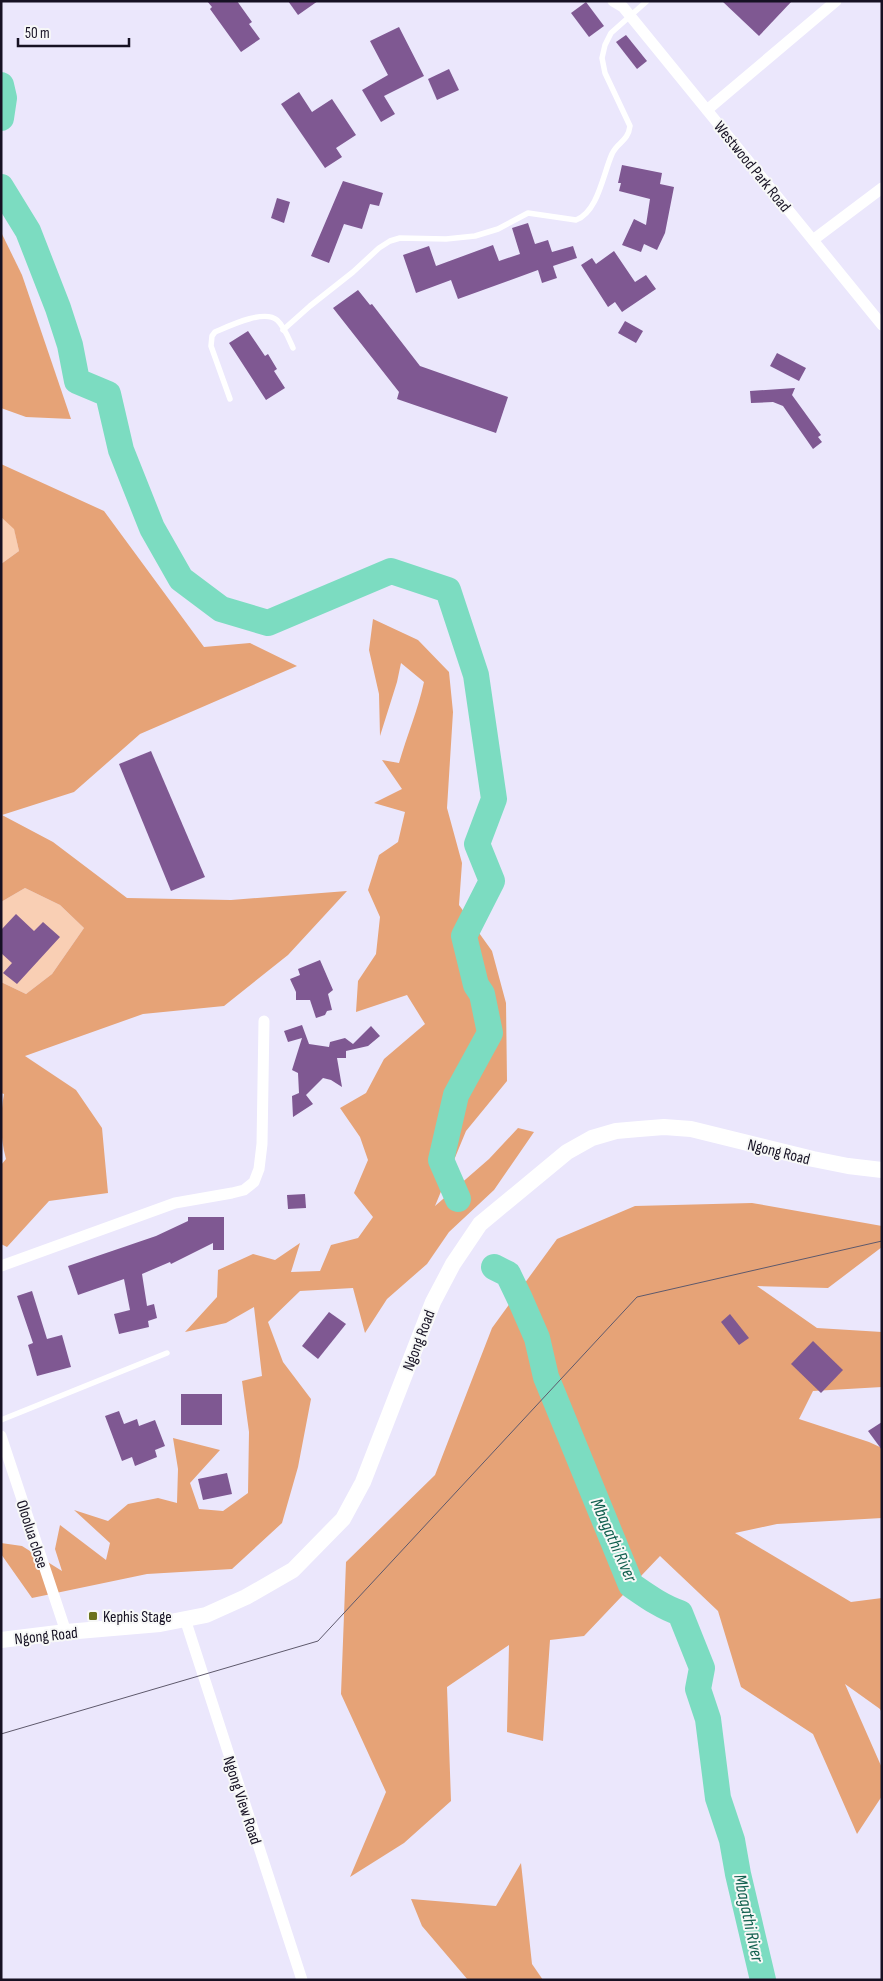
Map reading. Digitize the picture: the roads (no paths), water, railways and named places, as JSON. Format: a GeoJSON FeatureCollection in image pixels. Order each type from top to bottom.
{"type":"FeatureCollection","features":[{"type":"Feature","properties":{"kind":"main road","name":"Ngong Road"},"geometry":{"type":"LineString","coordinates":[[1,1640],[160,1624],[206,1615],[246,1597],[293,1570],[343,1519],[362,1482],[433,1302],[453,1264],[480,1224],[568,1152],[592,1138],[616,1131],[664,1127],[691,1128],[813,1159],[882,1170]]}},
{"type":"Feature","properties":{"kind":"street"},"geometry":{"type":"LineString","coordinates":[[707,110],[836,1]]}},
{"type":"Feature","properties":{"kind":"street","name":"Westwood Park Road"},"geometry":{"type":"LineString","coordinates":[[620,3],[882,325]]}},
{"type":"Feature","properties":{"kind":"street"},"geometry":{"type":"LineString","coordinates":[[813,240],[882,188]]}},
{"type":"Feature","properties":{"kind":"street"},"geometry":{"type":"LineString","coordinates":[[1,1266],[175,1203],[244,1190],[254,1182],[259,1169],[262,1144],[264,1021]]}},
{"type":"Feature","properties":{"kind":"street","name":"Oloolua close"},"geometry":{"type":"LineString","coordinates":[[1,1436],[6,1464],[66,1632]]}},
{"type":"Feature","properties":{"kind":"street","name":"Ngong View Road"},"geometry":{"type":"LineString","coordinates":[[186,1619],[302,1980]]}},
{"type":"Feature","properties":{"kind":"lane"},"geometry":{"type":"LineString","coordinates":[[284,330],[310,306],[353,272],[378,248],[390,241],[400,238],[446,239],[475,236],[498,229],[528,213],[576,220],[583,218],[597,197],[613,152],[629,136],[630,126],[605,73],[602,58],[605,45],[611,33],[647,1]]}},
{"type":"Feature","properties":{"kind":"lane"},"geometry":{"type":"LineString","coordinates":[[230,398],[211,346],[212,336],[216,332],[259,316],[272,317],[278,321],[293,348]]}},
{"type":"Feature","properties":{"kind":"lane"},"geometry":{"type":"LineString","coordinates":[[1,1420],[168,1353]]}},
{"type":"Feature","properties":{"kind":"waterway"},"geometry":{"type":"LineString","coordinates":[[1,85],[4,98],[1,118]]}},
{"type":"Feature","properties":{"kind":"waterway"},"geometry":{"type":"LineString","coordinates":[[1,187],[28,231],[58,308],[70,345],[77,381],[108,394],[121,450],[152,528],[181,579],[221,609],[268,623],[391,571],[448,590],[476,675],[494,799],[477,844],[492,881],[464,936],[476,985],[482,994],[490,1033],[456,1095],[441,1160],[458,1199]]}},
{"type":"Feature","properties":{"kind":"waterway","name":"Mbagathi River"},"geometry":{"type":"LineString","coordinates":[[494,1267],[508,1274],[537,1338],[546,1377],[631,1585],[673,1611],[680,1613],[702,1668],[698,1689],[708,1719],[718,1798],[732,1840],[763,1980]]}},
{"type":"Feature","properties":{"kind":"tram line"},"geometry":{"type":"LineString","coordinates":[[1,1734],[318,1641],[637,1297],[882,1241]]}},
{"type":"Feature","properties":{"kind":"place","name":"Kephis Stage"},"geometry":{"type":"Point","coordinates":[93,1616]}}]}
